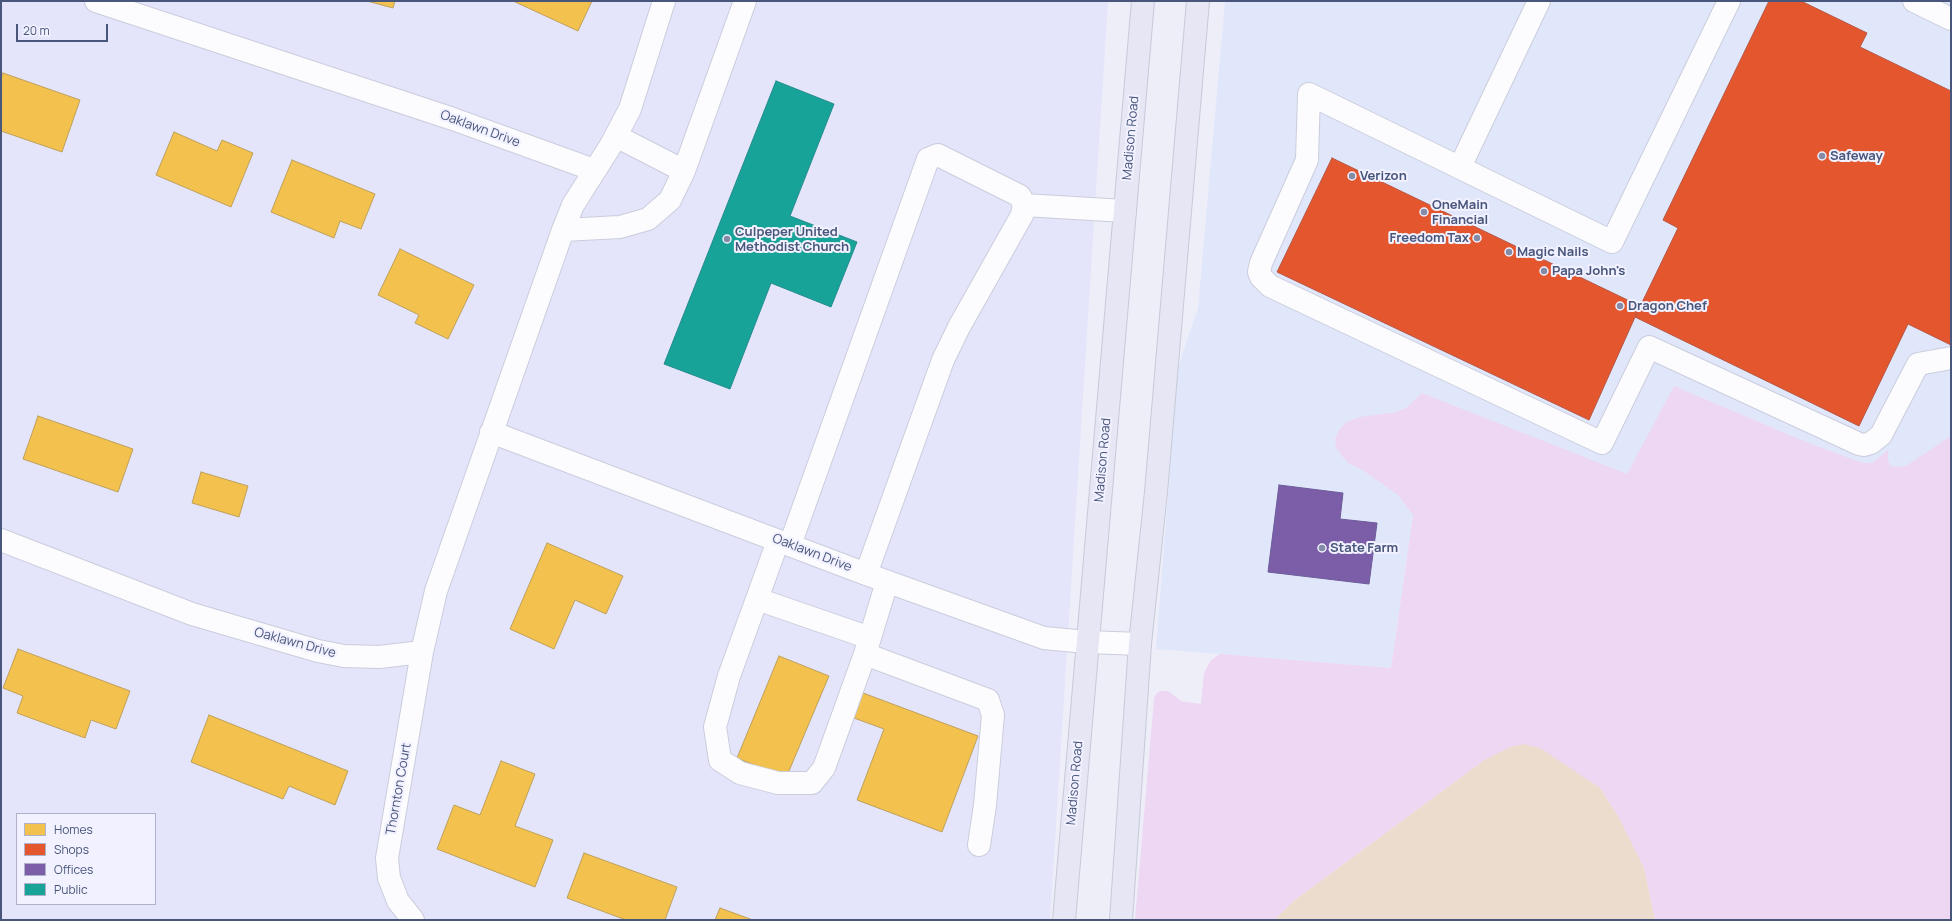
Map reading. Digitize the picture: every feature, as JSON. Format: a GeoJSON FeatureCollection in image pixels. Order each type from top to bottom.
{"type":"FeatureCollection","features":[{"type":"Feature","properties":{"kind":"main road","name":"Madison Road"},"geometry":{"type":"LineString","coordinates":[[1064,920],[1143,1]]}},
{"type":"Feature","properties":{"kind":"main road"},"geometry":{"type":"LineString","coordinates":[[1121,920],[1140,644],[1156,492],[1198,1]]}},
{"type":"Feature","properties":{"kind":"street","name":"Oaklawn Drive"},"geometry":{"type":"LineString","coordinates":[[96,1],[453,119],[594,170]]}},
{"type":"Feature","properties":{"kind":"street"},"geometry":{"type":"LineString","coordinates":[[422,652],[436,591],[563,230],[573,205],[616,136],[630,109],[664,1]]}},
{"type":"Feature","properties":{"kind":"street"},"geometry":{"type":"LineString","coordinates":[[563,230],[620,227],[648,219],[670,200],[684,171],[745,1]]}},
{"type":"Feature","properties":{"kind":"street"},"geometry":{"type":"LineString","coordinates":[[1460,167],[1539,1]]}},
{"type":"Feature","properties":{"kind":"street"},"geometry":{"type":"LineString","coordinates":[[1729,1],[1612,242],[1309,94],[1307,160],[1259,267],[1261,277],[1270,286],[1602,443],[1649,347],[1858,444],[1864,445],[1871,443],[1881,435],[1918,364],[1951,358]]}},
{"type":"Feature","properties":{"kind":"street"},"geometry":{"type":"LineString","coordinates":[[1914,1],[1951,19]]}},
{"type":"Feature","properties":{"kind":"street"},"geometry":{"type":"LineString","coordinates":[[616,136],[684,171]]}},
{"type":"Feature","properties":{"kind":"street"},"geometry":{"type":"LineString","coordinates":[[866,574],[943,360],[958,327],[1022,215],[1024,205],[1020,196],[938,155],[928,159],[784,543],[757,599],[729,676],[715,727],[720,760],[740,773],[778,783],[812,783],[824,768],[868,646],[887,582]]}},
{"type":"Feature","properties":{"kind":"street"},"geometry":{"type":"LineString","coordinates":[[1024,205],[1125,211]]}},
{"type":"Feature","properties":{"kind":"street","name":"Oaklawn Drive"},"geometry":{"type":"LineString","coordinates":[[491,432],[887,582],[1044,638],[1087,642],[1140,644]]}},
{"type":"Feature","properties":{"kind":"street","name":"Oaklawn Drive"},"geometry":{"type":"LineString","coordinates":[[1,540],[192,614],[318,651],[344,656],[379,657],[422,652]]}},
{"type":"Feature","properties":{"kind":"street"},"geometry":{"type":"LineString","coordinates":[[757,599],[868,646],[988,700],[993,715],[985,805],[979,845]]}},
{"type":"Feature","properties":{"kind":"street","name":"Thornton Court"},"geometry":{"type":"LineString","coordinates":[[413,920],[398,901],[389,878],[387,858],[422,652]]}},
{"type":"Feature","properties":{"kind":"shaded area"},"geometry":{"type":"Polygon","coordinates":[[[1,1],[1108,1],[1050,920],[1,920],[1,1]]]}},
{"type":"Feature","properties":{"kind":"shaded area"},"geometry":{"type":"Polygon","coordinates":[[[1225,1],[1951,1],[1951,488],[1413,515],[1391,668],[1156,649],[1178,367],[1198,308],[1225,1]]]}},
{"type":"Feature","properties":{"kind":"shaded area"},"geometry":{"type":"Polygon","coordinates":[[[1674,386],[1811,444],[1863,463],[1872,463],[1888,450],[1888,461],[1891,466],[1906,466],[1951,436],[1951,920],[1655,920],[1644,868],[1618,816],[1600,788],[1483,761],[1295,900],[1274,920],[1135,920],[1154,698],[1156,694],[1160,691],[1168,691],[1181,701],[1201,704],[1204,673],[1211,660],[1220,654],[1391,668],[1413,515],[1398,495],[1364,471],[1348,463],[1342,456],[1336,447],[1335,439],[1338,432],[1346,422],[1360,417],[1396,412],[1406,408],[1422,393],[1627,474],[1674,386]]]}},
{"type":"Feature","properties":{"kind":"shaded area"},"geometry":{"type":"Polygon","coordinates":[[[1523,744],[1540,748],[1600,788],[1618,816],[1644,868],[1655,920],[1274,920],[1295,900],[1483,761],[1508,748],[1523,744]]]}},
{"type":"Feature","properties":{"kind":"building: Homes"},"geometry":{"type":"Polygon","coordinates":[[[367,1],[395,1],[393,8],[367,1]]]}},
{"type":"Feature","properties":{"kind":"building: Homes"},"geometry":{"type":"Polygon","coordinates":[[[513,1],[592,1],[578,31],[513,1]]]}},
{"type":"Feature","properties":{"kind":"building: Homes"},"geometry":{"type":"Polygon","coordinates":[[[3,73],[80,100],[62,152],[1,131],[1,79],[3,73]]]}},
{"type":"Feature","properties":{"kind":"building: Homes"},"geometry":{"type":"Polygon","coordinates":[[[174,132],[217,151],[222,140],[253,153],[231,207],[156,175],[174,132]]]}},
{"type":"Feature","properties":{"kind":"building: Homes"},"geometry":{"type":"Polygon","coordinates":[[[292,160],[375,194],[361,229],[340,221],[334,238],[271,212],[292,160]]]}},
{"type":"Feature","properties":{"kind":"building: Homes"},"geometry":{"type":"Polygon","coordinates":[[[400,249],[474,285],[448,339],[415,323],[419,315],[378,295],[400,249]]]}},
{"type":"Feature","properties":{"kind":"building: Homes"},"geometry":{"type":"Polygon","coordinates":[[[38,416],[133,449],[118,492],[23,459],[38,416]]]}},
{"type":"Feature","properties":{"kind":"building: Homes"},"geometry":{"type":"Polygon","coordinates":[[[201,472],[248,486],[239,517],[192,503],[201,472]]]}},
{"type":"Feature","properties":{"kind":"building: Homes"},"geometry":{"type":"Polygon","coordinates":[[[547,543],[623,576],[606,614],[575,600],[554,649],[510,629],[547,543]]]}},
{"type":"Feature","properties":{"kind":"building: Homes"},"geometry":{"type":"Polygon","coordinates":[[[18,649],[130,691],[116,729],[91,720],[85,738],[17,713],[23,696],[3,688],[18,649]]]}},
{"type":"Feature","properties":{"kind":"building: Homes"},"geometry":{"type":"Polygon","coordinates":[[[779,656],[829,676],[786,778],[737,758],[779,656]]]}},
{"type":"Feature","properties":{"kind":"building: Homes"},"geometry":{"type":"Polygon","coordinates":[[[863,693],[978,736],[942,832],[857,800],[884,729],[854,718],[863,693]]]}},
{"type":"Feature","properties":{"kind":"building: Homes"},"geometry":{"type":"Polygon","coordinates":[[[209,715],[348,771],[335,805],[289,786],[283,799],[191,762],[209,715]]]}},
{"type":"Feature","properties":{"kind":"building: Homes"},"geometry":{"type":"Polygon","coordinates":[[[501,761],[535,774],[515,826],[553,840],[535,887],[437,849],[454,805],[480,815],[501,761]]]}},
{"type":"Feature","properties":{"kind":"building: Homes"},"geometry":{"type":"Polygon","coordinates":[[[584,853],[677,887],[665,920],[626,920],[567,898],[584,853]]]}},
{"type":"Feature","properties":{"kind":"building: Homes"},"geometry":{"type":"Polygon","coordinates":[[[720,908],[753,920],[715,920],[720,908]]]}},
{"type":"Feature","properties":{"kind":"building: Shops","name":"Safeway"},"geometry":{"type":"Polygon","coordinates":[[[1769,1],[1801,1],[1867,33],[1860,47],[1951,91],[1951,345],[1908,324],[1859,426],[1635,317],[1678,228],[1663,220],[1769,1]]]}},
{"type":"Feature","properties":{"kind":"building: Shops"},"geometry":{"type":"Polygon","coordinates":[[[1332,158],[1640,306],[1589,420],[1277,272],[1332,158]]]}},
{"type":"Feature","properties":{"kind":"building: Offices","name":"State Farm"},"geometry":{"type":"Polygon","coordinates":[[[1279,485],[1343,493],[1340,519],[1377,523],[1369,584],[1268,572],[1279,485]]]}},
{"type":"Feature","properties":{"kind":"building: Public"},"geometry":{"type":"Polygon","coordinates":[[[776,81],[834,104],[790,216],[857,242],[831,307],[771,283],[730,389],[664,364],[776,81]]]}},
{"type":"Feature","properties":{"kind":"place","name":"Safeway"},"geometry":{"type":"Point","coordinates":[1822,156]}},
{"type":"Feature","properties":{"kind":"place","name":"Verizon"},"geometry":{"type":"Point","coordinates":[1352,176]}},
{"type":"Feature","properties":{"kind":"place","name":"OneMain Financial"},"geometry":{"type":"Point","coordinates":[1424,212]}},
{"type":"Feature","properties":{"kind":"place","name":"Freedom Tax"},"geometry":{"type":"Point","coordinates":[1477,238]}},
{"type":"Feature","properties":{"kind":"place","name":"Culpeper United Methodist Church"},"geometry":{"type":"Point","coordinates":[727,239]}},
{"type":"Feature","properties":{"kind":"place","name":"Magic Nails"},"geometry":{"type":"Point","coordinates":[1509,252]}},
{"type":"Feature","properties":{"kind":"place","name":"Papa John's"},"geometry":{"type":"Point","coordinates":[1544,271]}},
{"type":"Feature","properties":{"kind":"place","name":"Dragon Chef"},"geometry":{"type":"Point","coordinates":[1620,306]}},
{"type":"Feature","properties":{"kind":"place","name":"State Farm"},"geometry":{"type":"Point","coordinates":[1322,548]}}]}
